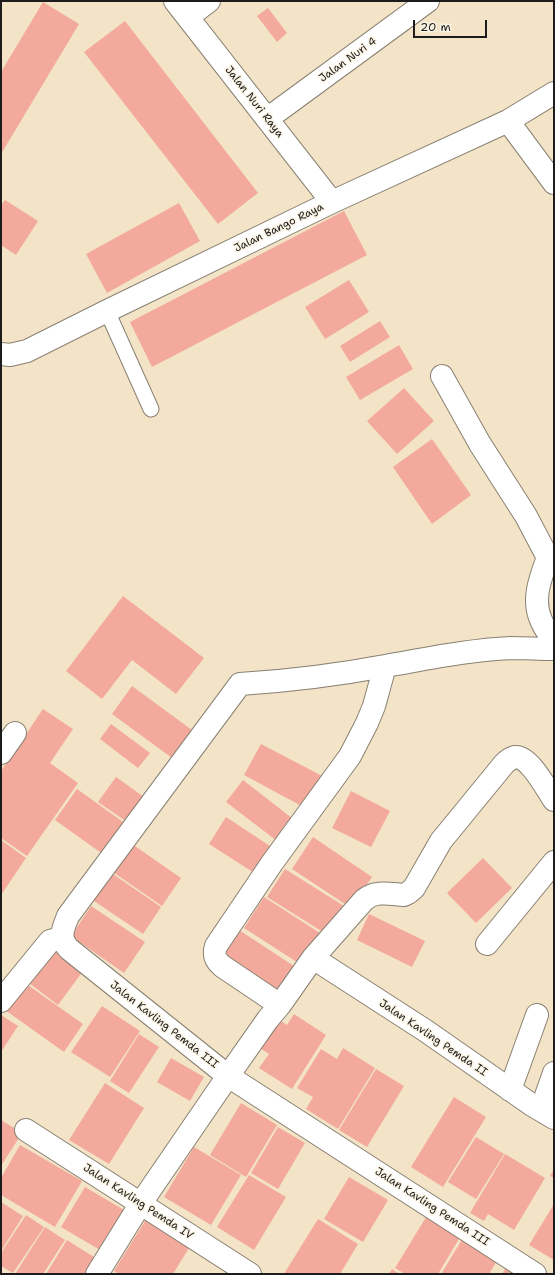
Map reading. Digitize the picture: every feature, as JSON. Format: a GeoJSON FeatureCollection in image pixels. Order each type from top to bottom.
{"type":"FeatureCollection","features":[{"type":"Feature","properties":{"kind":"street"},"geometry":{"type":"LineString","coordinates":[[182,9],[209,1]]}},
{"type":"Feature","properties":{"kind":"street","name":"Jalan Nuri 4"},"geometry":{"type":"LineString","coordinates":[[267,119],[428,1]]}},
{"type":"Feature","properties":{"kind":"street","name":"Jalan Nuri Raya"},"geometry":{"type":"LineString","coordinates":[[182,9],[332,202]]}},
{"type":"Feature","properties":{"kind":"street","name":"Jalan Bango Raya"},"geometry":{"type":"LineString","coordinates":[[1,354],[27,351],[332,202],[508,121],[554,93]]}},
{"type":"Feature","properties":{"kind":"street"},"geometry":{"type":"LineString","coordinates":[[508,121],[554,184]]}},
{"type":"Feature","properties":{"kind":"street"},"geometry":{"type":"LineString","coordinates":[[442,376],[480,444],[526,516],[547,556],[538,587],[537,602],[541,620],[554,642]]}},
{"type":"Feature","properties":{"kind":"street"},"geometry":{"type":"LineString","coordinates":[[1,1001],[50,941],[62,938],[64,926],[68,916],[240,684],[270,682],[366,670],[451,654],[512,648],[554,649]]}},
{"type":"Feature","properties":{"kind":"street"},"geometry":{"type":"LineString","coordinates":[[280,1005],[216,961],[214,953],[216,946],[272,862],[350,756],[374,706],[385,666]]}},
{"type":"Feature","properties":{"kind":"street"},"geometry":{"type":"LineString","coordinates":[[1,753],[15,733]]}},
{"type":"Feature","properties":{"kind":"street"},"geometry":{"type":"LineString","coordinates":[[96,1274],[141,1204],[228,1076],[312,958],[370,895],[375,893],[404,895],[414,888],[441,841],[508,761],[514,757],[518,757],[532,767],[554,800]]}},
{"type":"Feature","properties":{"kind":"street"},"geometry":{"type":"LineString","coordinates":[[487,944],[554,862]]}},
{"type":"Feature","properties":{"kind":"street","name":"Jalan Kavling Pemda III"},"geometry":{"type":"LineString","coordinates":[[62,938],[63,943],[69,949],[228,1076],[535,1274]]}},
{"type":"Feature","properties":{"kind":"street","name":"Jalan Kavling Pemda II"},"geometry":{"type":"LineString","coordinates":[[312,958],[426,1031],[510,1090],[548,1114]]}},
{"type":"Feature","properties":{"kind":"street"},"geometry":{"type":"LineString","coordinates":[[510,1090],[537,1015]]}},
{"type":"Feature","properties":{"kind":"street"},"geometry":{"type":"LineString","coordinates":[[548,1114],[554,1073]]}},
{"type":"Feature","properties":{"kind":"street","name":"Jalan Kavling Pemda IV"},"geometry":{"type":"LineString","coordinates":[[26,1130],[250,1274]]}},
{"type":"Feature","properties":{"kind":"lane"},"geometry":{"type":"LineString","coordinates":[[107,311],[151,409]]}},
{"type":"Feature","properties":{"kind":"building"},"geometry":{"type":"Polygon","coordinates":[[[43,2],[79,24],[1,154],[1,72],[43,2]]]}},
{"type":"Feature","properties":{"kind":"building"},"geometry":{"type":"Polygon","coordinates":[[[268,8],[287,33],[277,42],[257,16],[268,8]]]}},
{"type":"Feature","properties":{"kind":"building"},"geometry":{"type":"Polygon","coordinates":[[[125,21],[258,193],[218,224],[84,52],[125,21]]]}},
{"type":"Feature","properties":{"kind":"building"},"geometry":{"type":"Polygon","coordinates":[[[5,200],[38,221],[16,255],[1,245],[1,205],[5,200]]]}},
{"type":"Feature","properties":{"kind":"building"},"geometry":{"type":"Polygon","coordinates":[[[179,203],[200,241],[107,293],[86,254],[179,203]]]}},
{"type":"Feature","properties":{"kind":"building"},"geometry":{"type":"Polygon","coordinates":[[[344,211],[367,255],[152,367],[130,322],[344,211]]]}},
{"type":"Feature","properties":{"kind":"building"},"geometry":{"type":"Polygon","coordinates":[[[349,280],[369,312],[325,339],[305,307],[349,280]]]}},
{"type":"Feature","properties":{"kind":"building"},"geometry":{"type":"Polygon","coordinates":[[[380,321],[390,337],[350,362],[340,346],[380,321]]]}},
{"type":"Feature","properties":{"kind":"building"},"geometry":{"type":"Polygon","coordinates":[[[399,345],[413,369],[360,400],[346,377],[399,345]]]}},
{"type":"Feature","properties":{"kind":"building"},"geometry":{"type":"Polygon","coordinates":[[[404,388],[434,421],[397,454],[367,421],[404,388]]]}},
{"type":"Feature","properties":{"kind":"building"},"geometry":{"type":"Polygon","coordinates":[[[432,439],[471,495],[432,524],[393,467],[432,439]]]}},
{"type":"Feature","properties":{"kind":"building"},"geometry":{"type":"Polygon","coordinates":[[[123,596],[204,658],[176,694],[132,660],[102,699],[66,671],[123,596]]]}},
{"type":"Feature","properties":{"kind":"building"},"geometry":{"type":"Polygon","coordinates":[[[132,686],[192,730],[172,758],[112,714],[132,686]]]}},
{"type":"Feature","properties":{"kind":"building"},"geometry":{"type":"Polygon","coordinates":[[[43,709],[73,729],[50,763],[78,783],[27,856],[1,838],[1,771],[43,709]]]}},
{"type":"Feature","properties":{"kind":"building"},"geometry":{"type":"Polygon","coordinates":[[[111,724],[150,753],[138,768],[100,739],[111,724]]]}},
{"type":"Feature","properties":{"kind":"building"},"geometry":{"type":"Polygon","coordinates":[[[261,744],[326,778],[309,810],[244,775],[261,744]]]}},
{"type":"Feature","properties":{"kind":"building"},"geometry":{"type":"Polygon","coordinates":[[[116,777],[144,797],[127,822],[98,802],[116,777]]]}},
{"type":"Feature","properties":{"kind":"building"},"geometry":{"type":"Polygon","coordinates":[[[243,780],[297,822],[281,844],[226,802],[243,780]]]}},
{"type":"Feature","properties":{"kind":"building"},"geometry":{"type":"Polygon","coordinates":[[[77,789],[126,824],[104,855],[55,820],[77,789]]]}},
{"type":"Feature","properties":{"kind":"building"},"geometry":{"type":"Polygon","coordinates":[[[351,791],[390,811],[371,847],[332,828],[351,791]]]}},
{"type":"Feature","properties":{"kind":"building"},"geometry":{"type":"Polygon","coordinates":[[[226,817],[276,850],[259,876],[209,844],[226,817]]]}},
{"type":"Feature","properties":{"kind":"building"},"geometry":{"type":"Polygon","coordinates":[[[313,837],[372,877],[351,908],[292,869],[313,837]]]}},
{"type":"Feature","properties":{"kind":"building"},"geometry":{"type":"Polygon","coordinates":[[[1,840],[26,858],[1,895],[1,840]]]}},
{"type":"Feature","properties":{"kind":"building"},"geometry":{"type":"Polygon","coordinates":[[[129,842],[181,878],[162,906],[110,870],[129,842]]]}},
{"type":"Feature","properties":{"kind":"building"},"geometry":{"type":"Polygon","coordinates":[[[483,858],[512,888],[476,923],[447,893],[483,858]]]}},
{"type":"Feature","properties":{"kind":"building"},"geometry":{"type":"Polygon","coordinates":[[[285,869],[344,906],[326,934],[267,897],[285,869]]]}},
{"type":"Feature","properties":{"kind":"building"},"geometry":{"type":"Polygon","coordinates":[[[110,872],[161,907],[143,934],[91,899],[110,872]]]}},
{"type":"Feature","properties":{"kind":"building"},"geometry":{"type":"Polygon","coordinates":[[[264,897],[323,935],[303,966],[244,928],[264,897]]]}},
{"type":"Feature","properties":{"kind":"building"},"geometry":{"type":"Polygon","coordinates":[[[91,906],[145,942],[124,973],[71,936],[91,906]]]}},
{"type":"Feature","properties":{"kind":"building"},"geometry":{"type":"Polygon","coordinates":[[[369,914],[425,941],[412,967],[357,940],[369,914]]]}},
{"type":"Feature","properties":{"kind":"building"},"geometry":{"type":"Polygon","coordinates":[[[239,930],[300,970],[281,999],[219,958],[239,930]]]}},
{"type":"Feature","properties":{"kind":"building"},"geometry":{"type":"Polygon","coordinates":[[[53,943],[86,967],[58,1005],[25,980],[53,943]]]}},
{"type":"Feature","properties":{"kind":"building"},"geometry":{"type":"Polygon","coordinates":[[[25,983],[83,1024],[64,1052],[5,1010],[25,983]]]}},
{"type":"Feature","properties":{"kind":"building"},"geometry":{"type":"Polygon","coordinates":[[[102,1006],[140,1031],[110,1077],[71,1052],[102,1006]]]}},
{"type":"Feature","properties":{"kind":"building"},"geometry":{"type":"Polygon","coordinates":[[[294,1014],[326,1035],[292,1089],[259,1068],[269,1054],[257,1046],[275,1017],[287,1025],[294,1014]]]}},
{"type":"Feature","properties":{"kind":"building"},"geometry":{"type":"Polygon","coordinates":[[[1,1015],[18,1026],[1,1052],[1,1015]]]}},
{"type":"Feature","properties":{"kind":"building"},"geometry":{"type":"Polygon","coordinates":[[[139,1034],[159,1047],[129,1093],[110,1081],[139,1034]]]}},
{"type":"Feature","properties":{"kind":"building"},"geometry":{"type":"Polygon","coordinates":[[[343,1048],[375,1068],[338,1129],[306,1109],[313,1097],[297,1088],[321,1049],[337,1059],[343,1048]]]}},
{"type":"Feature","properties":{"kind":"building"},"geometry":{"type":"Polygon","coordinates":[[[171,1058],[204,1077],[190,1101],[157,1082],[171,1058]]]}},
{"type":"Feature","properties":{"kind":"building"},"geometry":{"type":"Polygon","coordinates":[[[376,1069],[404,1086],[367,1147],[339,1130],[376,1069]]]}},
{"type":"Feature","properties":{"kind":"building"},"geometry":{"type":"Polygon","coordinates":[[[105,1083],[144,1108],[109,1164],[69,1140],[105,1083]]]}},
{"type":"Feature","properties":{"kind":"building"},"geometry":{"type":"Polygon","coordinates":[[[454,1097],[486,1117],[443,1187],[411,1167],[454,1097]]]}},
{"type":"Feature","properties":{"kind":"building"},"geometry":{"type":"Polygon","coordinates":[[[241,1103],[277,1125],[246,1177],[210,1155],[241,1103]]]}},
{"type":"Feature","properties":{"kind":"building"},"geometry":{"type":"Polygon","coordinates":[[[1,1120],[22,1133],[1,1166],[1,1120]]]}},
{"type":"Feature","properties":{"kind":"building"},"geometry":{"type":"Polygon","coordinates":[[[278,1127],[305,1143],[278,1189],[251,1173],[278,1127]]]}},
{"type":"Feature","properties":{"kind":"building"},"geometry":{"type":"Polygon","coordinates":[[[476,1137],[504,1154],[476,1199],[448,1182],[476,1137]]]}},
{"type":"Feature","properties":{"kind":"building"},"geometry":{"type":"Polygon","coordinates":[[[20,1145],[82,1181],[55,1227],[1,1195],[1,1178],[20,1145]]]}},
{"type":"Feature","properties":{"kind":"building"},"geometry":{"type":"Polygon","coordinates":[[[194,1147],[241,1175],[211,1225],[164,1197],[194,1147]]]}},
{"type":"Feature","properties":{"kind":"building"},"geometry":{"type":"Polygon","coordinates":[[[505,1154],[545,1178],[514,1230],[488,1214],[484,1221],[470,1213],[505,1154]]]}},
{"type":"Feature","properties":{"kind":"building"},"geometry":{"type":"Polygon","coordinates":[[[554,1169],[554,1178],[550,1176],[554,1169]]]}},
{"type":"Feature","properties":{"kind":"building"},"geometry":{"type":"Polygon","coordinates":[[[249,1175],[286,1197],[254,1250],[217,1227],[249,1175]]]}},
{"type":"Feature","properties":{"kind":"building"},"geometry":{"type":"Polygon","coordinates":[[[349,1177],[388,1200],[363,1242],[324,1219],[349,1177]]]}},
{"type":"Feature","properties":{"kind":"building"},"geometry":{"type":"Polygon","coordinates":[[[85,1187],[124,1210],[100,1250],[61,1227],[85,1187]]]}},
{"type":"Feature","properties":{"kind":"building"},"geometry":{"type":"Polygon","coordinates":[[[1,1202],[23,1216],[1,1251],[1,1202]]]}},
{"type":"Feature","properties":{"kind":"building"},"geometry":{"type":"Polygon","coordinates":[[[554,1204],[554,1260],[529,1245],[554,1204]]]}},
{"type":"Feature","properties":{"kind":"building"},"geometry":{"type":"Polygon","coordinates":[[[428,1214],[462,1234],[438,1274],[405,1274],[395,1268],[428,1214]]]}},
{"type":"Feature","properties":{"kind":"building"},"geometry":{"type":"Polygon","coordinates":[[[26,1215],[44,1227],[13,1273],[1,1266],[1,1253],[26,1215]]]}},
{"type":"Feature","properties":{"kind":"building"},"geometry":{"type":"Polygon","coordinates":[[[148,1216],[192,1243],[173,1274],[119,1274],[114,1271],[148,1216]]]}},
{"type":"Feature","properties":{"kind":"building"},"geometry":{"type":"Polygon","coordinates":[[[318,1219],[358,1244],[340,1274],[284,1274],[318,1219]]]}},
{"type":"Feature","properties":{"kind":"building"},"geometry":{"type":"Polygon","coordinates":[[[45,1227],[65,1240],[43,1274],[15,1274],[45,1227]]]}},
{"type":"Feature","properties":{"kind":"building"},"geometry":{"type":"Polygon","coordinates":[[[463,1238],[498,1259],[489,1274],[441,1274],[463,1238]]]}},
{"type":"Feature","properties":{"kind":"building"},"geometry":{"type":"Polygon","coordinates":[[[67,1240],[97,1259],[88,1274],[46,1274],[67,1240]]]}},
{"type":"Feature","properties":{"kind":"building"},"geometry":{"type":"Polygon","coordinates":[[[508,1264],[524,1274],[502,1274],[508,1264]]]}},
{"type":"Feature","properties":{"kind":"building"},"geometry":{"type":"Polygon","coordinates":[[[392,1269],[399,1274],[389,1274],[392,1269]]]}}]}
